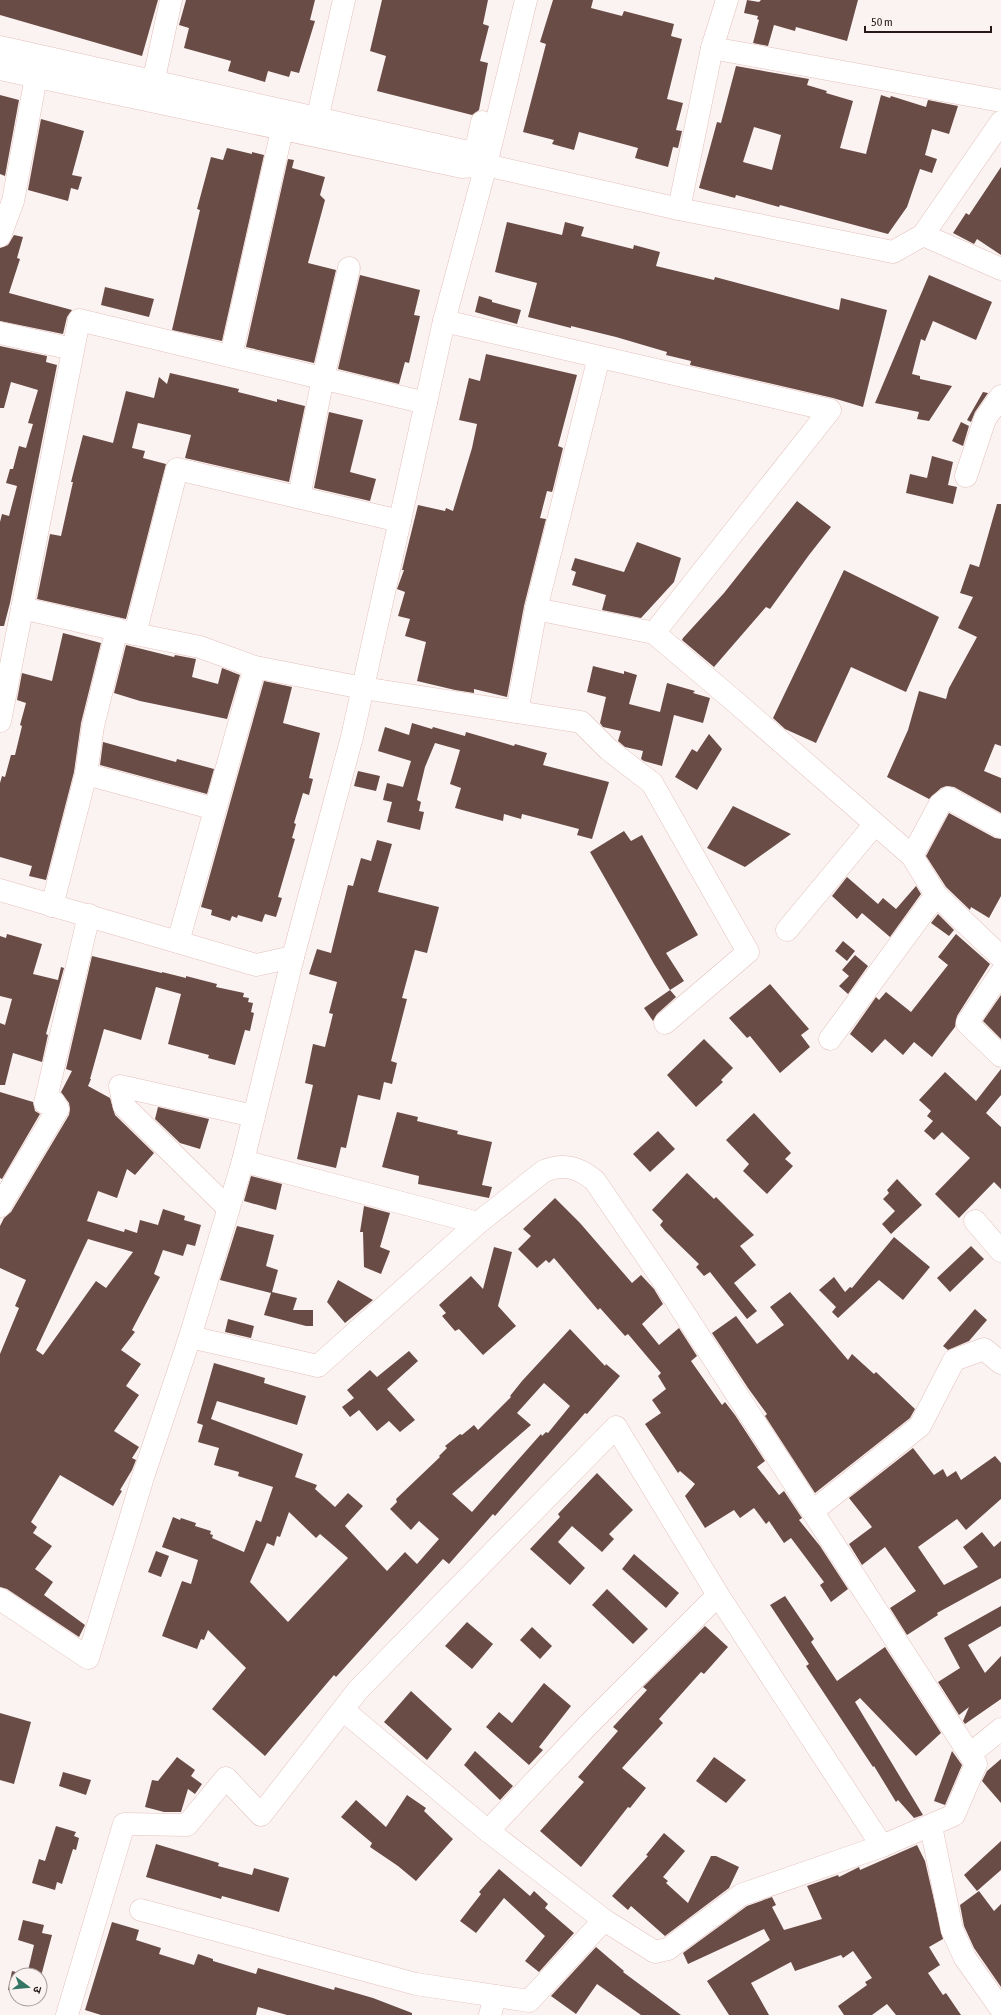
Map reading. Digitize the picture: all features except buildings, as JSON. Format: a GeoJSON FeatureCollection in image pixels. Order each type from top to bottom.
{"type":"FeatureCollection","features":[{"type":"Feature","properties":{"kind":"street"},"geometry":{"type":"LineString","coordinates":[[151,92],[171,0]]}},
{"type":"Feature","properties":{"kind":"street"},"geometry":{"type":"LineString","coordinates":[[315,127],[344,0]]}},
{"type":"Feature","properties":{"kind":"street"},"geometry":{"type":"LineString","coordinates":[[0,48],[282,130],[315,127],[464,150],[476,149],[511,0]]}},
{"type":"Feature","properties":{"kind":"street"},"geometry":{"type":"LineString","coordinates":[[0,1599],[88,1658],[143,1477],[190,1337],[243,1161],[293,957],[352,737],[444,321],[486,165],[526,0]]}},
{"type":"Feature","properties":{"kind":"street"},"geometry":{"type":"LineString","coordinates":[[679,209],[712,48],[727,0]]}},
{"type":"Feature","properties":{"kind":"street"},"geometry":{"type":"LineString","coordinates":[[712,48],[1001,101]]}},
{"type":"Feature","properties":{"kind":"street"},"geometry":{"type":"LineString","coordinates":[[0,69],[36,77],[151,92],[315,127],[462,167],[486,165],[679,209],[893,252],[922,235],[1001,122]]}},
{"type":"Feature","properties":{"kind":"street"},"geometry":{"type":"LineString","coordinates":[[0,236],[13,201],[36,77]]}},
{"type":"Feature","properties":{"kind":"street"},"geometry":{"type":"LineString","coordinates":[[231,356],[282,130]]}},
{"type":"Feature","properties":{"kind":"street"},"geometry":{"type":"LineString","coordinates":[[922,235],[1000,266]]}},
{"type":"Feature","properties":{"kind":"street"},"geometry":{"type":"LineString","coordinates":[[299,497],[323,378],[349,268]]}},
{"type":"Feature","properties":{"kind":"street"},"geometry":{"type":"LineString","coordinates":[[0,721],[79,320],[426,403]]}},
{"type":"Feature","properties":{"kind":"street"},"geometry":{"type":"LineString","coordinates":[[444,321],[830,410],[654,634]]}},
{"type":"Feature","properties":{"kind":"street"},"geometry":{"type":"LineString","coordinates":[[0,333],[73,349]]}},
{"type":"Feature","properties":{"kind":"street"},"geometry":{"type":"LineString","coordinates":[[517,712],[536,609],[599,357]]}},
{"type":"Feature","properties":{"kind":"street"},"geometry":{"type":"LineString","coordinates":[[966,476],[986,419],[1001,396]]}},
{"type":"Feature","properties":{"kind":"street"},"geometry":{"type":"LineString","coordinates":[[52,906],[86,774],[93,726],[126,632],[177,469],[400,521]]}},
{"type":"Feature","properties":{"kind":"street"},"geometry":{"type":"LineString","coordinates":[[22,608],[126,632],[200,646],[255,667],[363,688],[581,722],[609,750],[652,783],[748,952],[665,1023]]}},
{"type":"Feature","properties":{"kind":"street"},"geometry":{"type":"LineString","coordinates":[[536,609],[654,634],[732,699],[912,856],[936,894],[1001,957]]}},
{"type":"Feature","properties":{"kind":"street"},"geometry":{"type":"LineString","coordinates":[[178,942],[255,667]]}},
{"type":"Feature","properties":{"kind":"street"},"geometry":{"type":"LineString","coordinates":[[86,774],[215,809]]}},
{"type":"Feature","properties":{"kind":"street"},"geometry":{"type":"LineString","coordinates":[[912,856],[940,804],[948,798],[1001,827]]}},
{"type":"Feature","properties":{"kind":"street"},"geometry":{"type":"LineString","coordinates":[[787,930],[875,824]]}},
{"type":"Feature","properties":{"kind":"street"},"geometry":{"type":"LineString","coordinates":[[0,890],[256,965],[293,957]]}},
{"type":"Feature","properties":{"kind":"street"},"geometry":{"type":"LineString","coordinates":[[830,1039],[936,894]]}},
{"type":"Feature","properties":{"kind":"street"},"geometry":{"type":"LineString","coordinates":[[0,1206],[58,1109],[54,1102],[45,1103],[89,915]]}},
{"type":"Feature","properties":{"kind":"street"},"geometry":{"type":"LineString","coordinates":[[1001,973],[967,1023],[1001,1056]]}},
{"type":"Feature","properties":{"kind":"street"},"geometry":{"type":"LineString","coordinates":[[228,1208],[124,1106],[120,1086],[254,1116]]}},
{"type":"Feature","properties":{"kind":"street"},"geometry":{"type":"LineString","coordinates":[[243,1161],[478,1223]]}},
{"type":"Feature","properties":{"kind":"street"},"geometry":{"type":"LineString","coordinates":[[190,1337],[318,1366],[478,1223],[544,1171],[555,1167],[570,1168],[584,1172],[594,1181],[662,1279],[976,1764],[954,1815],[882,1846],[741,1895],[668,1949],[655,1952],[604,1920],[488,1831],[342,1710]]}},
{"type":"Feature","properties":{"kind":"street"},"geometry":{"type":"LineString","coordinates":[[975,1221],[1001,1251]]}},
{"type":"Feature","properties":{"kind":"street"},"geometry":{"type":"LineString","coordinates":[[813,1511],[920,1426],[954,1360],[984,1349],[1001,1363]]}},
{"type":"Feature","properties":{"kind":"street"},"geometry":{"type":"LineString","coordinates":[[67,2015],[124,1824],[187,1825],[226,1778],[261,1815],[358,1690],[616,1427],[718,1595],[882,1846]]}},
{"type":"Feature","properties":{"kind":"street"},"geometry":{"type":"LineString","coordinates":[[488,1831],[588,1725],[718,1595]]}},
{"type":"Feature","properties":{"kind":"street"},"geometry":{"type":"LineString","coordinates":[[970,1754],[1001,1729]]}},
{"type":"Feature","properties":{"kind":"street"},"geometry":{"type":"LineString","coordinates":[[931,1826],[952,1930],[965,1958],[1001,2009]]}},
{"type":"Feature","properties":{"kind":"street"},"geometry":{"type":"LineString","coordinates":[[141,1910],[493,2005],[529,2001],[604,1920]]}}]}
